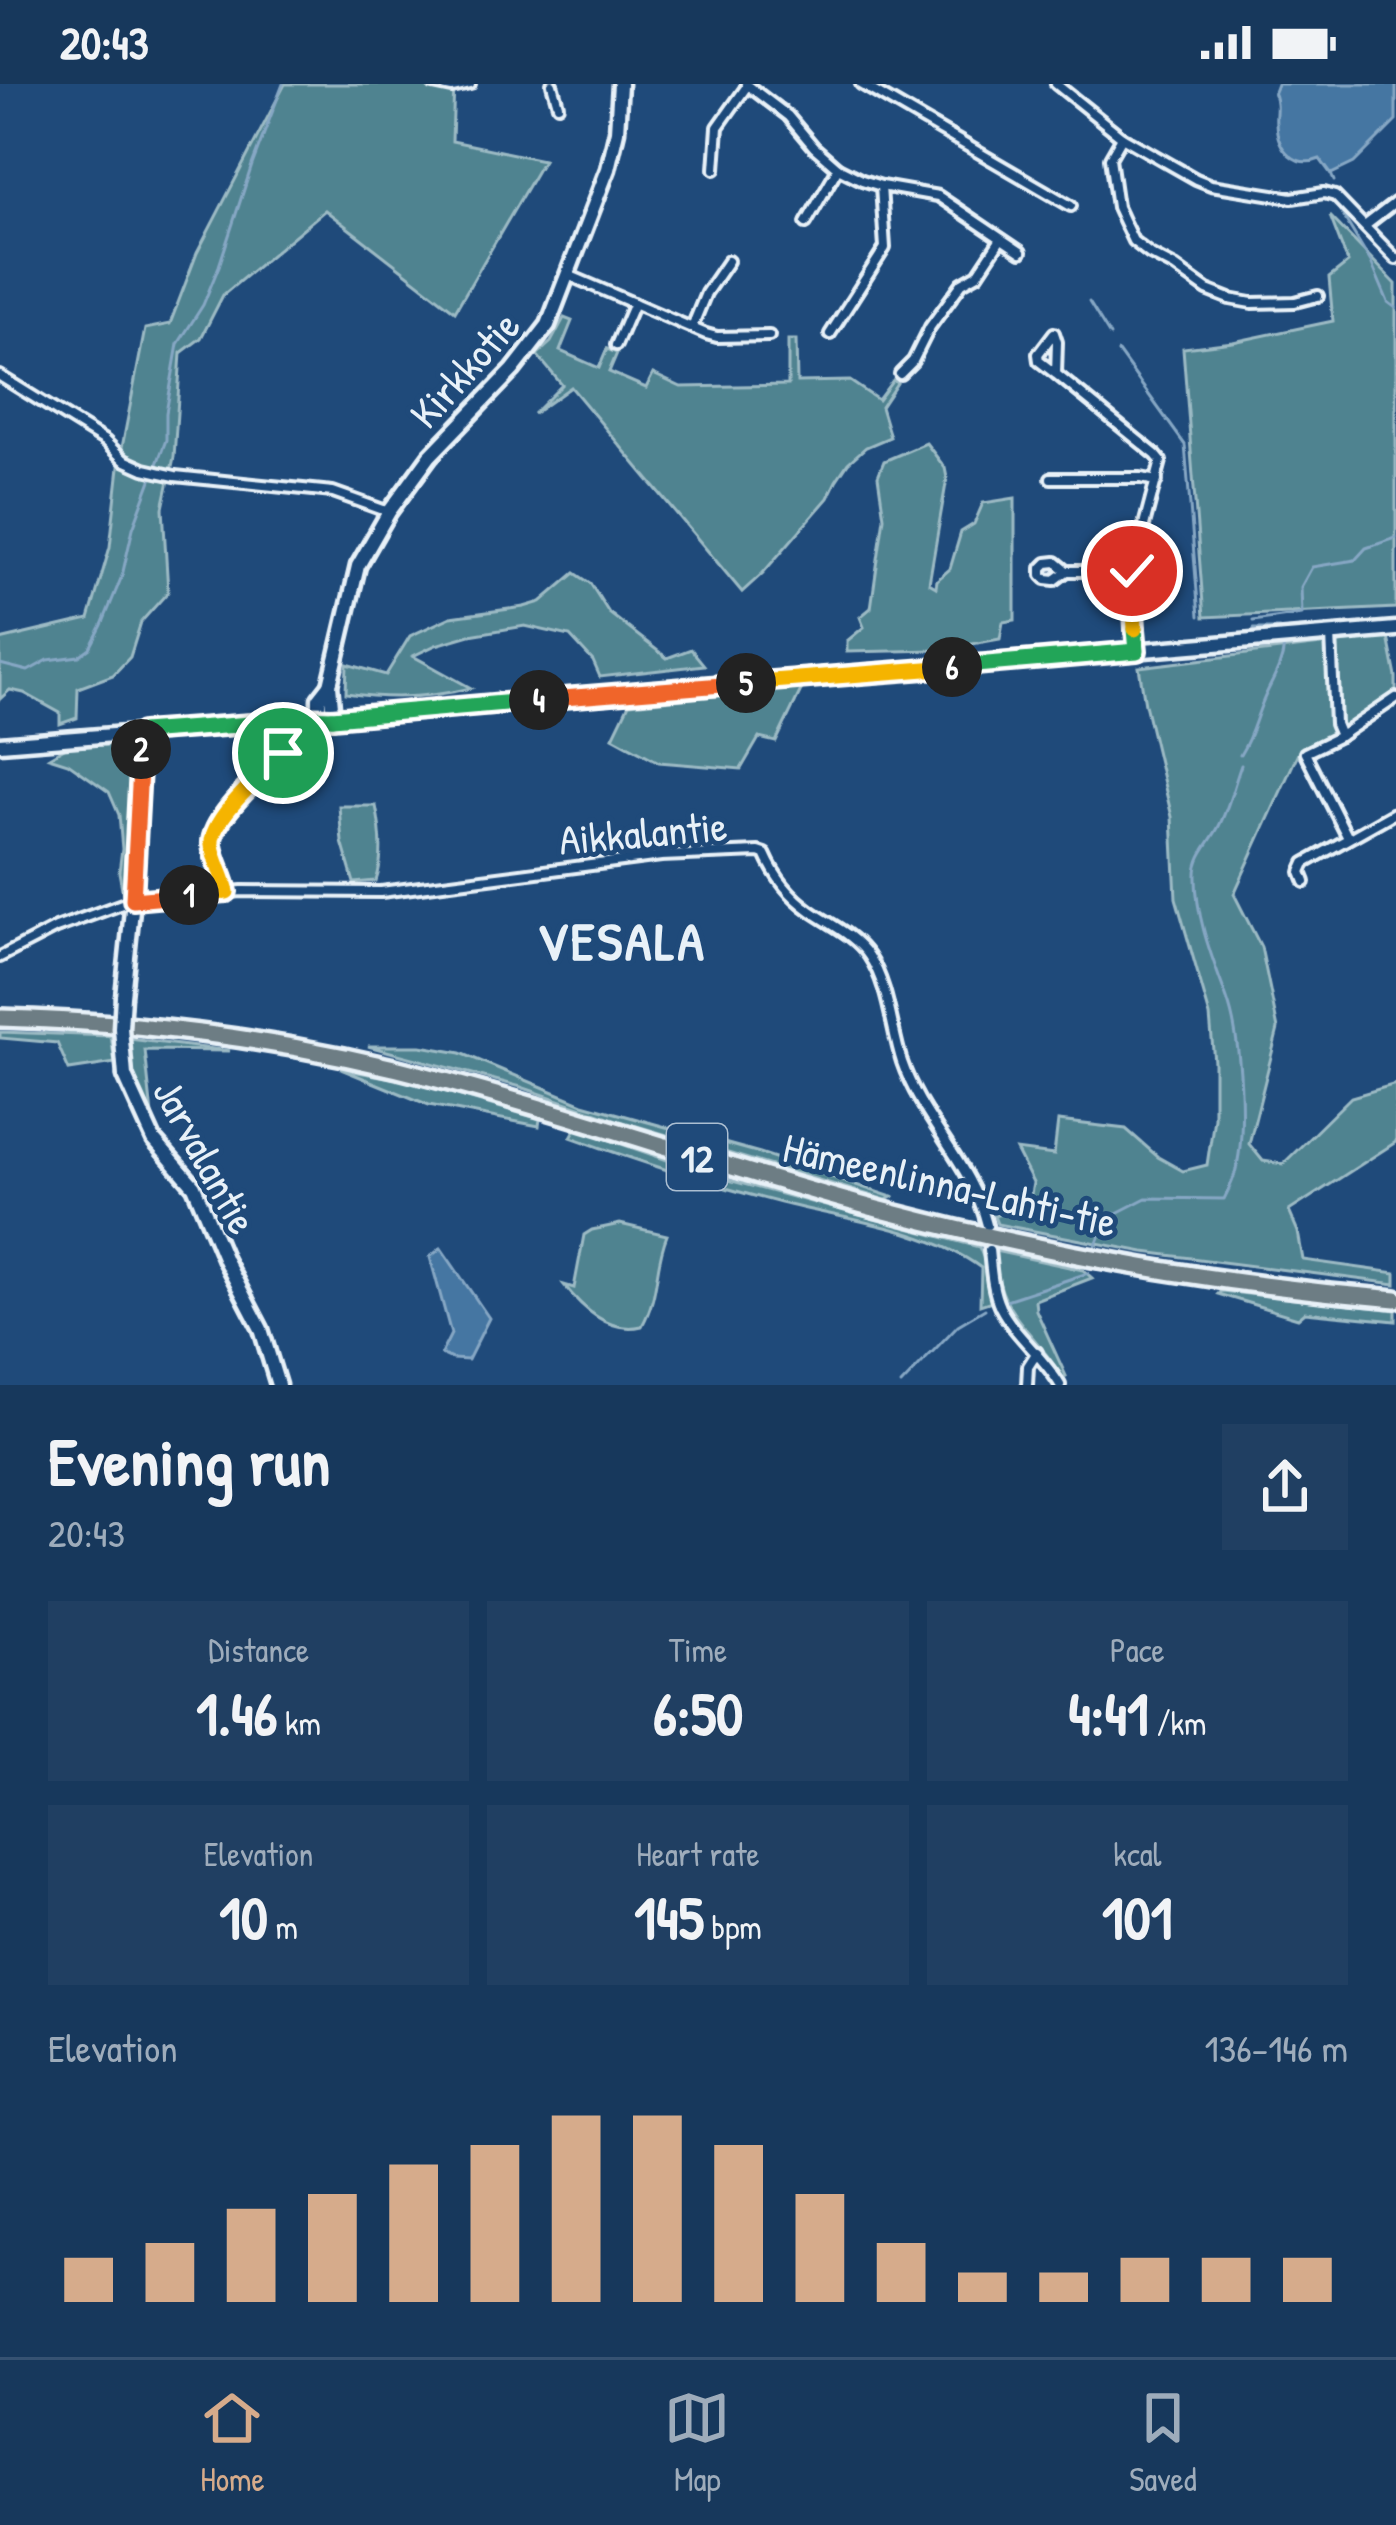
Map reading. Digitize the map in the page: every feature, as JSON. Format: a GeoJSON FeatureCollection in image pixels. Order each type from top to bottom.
{"type":"FeatureCollection","features":[{"type":"Feature","properties":{"kind":"highway","name":"Hämeenlinna-Lahti-tie"},"geometry":{"type":"LineString","coordinates":[[0,1018],[127,1024],[336,1055],[464,1085],[734,1168],[965,1232],[1165,1270],[1396,1299]]}},
{"type":"Feature","properties":{"kind":"street"},"geometry":{"type":"LineString","coordinates":[[433,84],[467,85]]}},
{"type":"Feature","properties":{"kind":"street"},"geometry":{"type":"LineString","coordinates":[[552,84],[558,105]]}},
{"type":"Feature","properties":{"kind":"street","name":"Kirkkotie"},"geometry":{"type":"LineString","coordinates":[[326,718],[320,699],[330,685],[358,566],[389,512],[430,456],[513,370],[541,337],[554,312],[613,153],[620,84]]}},
{"type":"Feature","properties":{"kind":"street"},"geometry":{"type":"LineString","coordinates":[[861,84],[1071,206]]}},
{"type":"Feature","properties":{"kind":"street"},"geometry":{"type":"LineString","coordinates":[[1056,84],[1122,137],[1211,185],[1292,198],[1330,194],[1396,259]]}},
{"type":"Feature","properties":{"kind":"street"},"geometry":{"type":"LineString","coordinates":[[715,170],[718,127],[747,85],[788,116],[838,167],[862,180],[938,196],[1021,251]]}},
{"type":"Feature","properties":{"kind":"street"},"geometry":{"type":"LineString","coordinates":[[1122,137],[1110,158],[1117,207],[1133,241],[1207,290],[1230,299],[1294,302],[1318,296]]}},
{"type":"Feature","properties":{"kind":"street"},"geometry":{"type":"LineString","coordinates":[[806,223],[838,167]]}},
{"type":"Feature","properties":{"kind":"street"},"geometry":{"type":"LineString","coordinates":[[830,334],[885,248],[880,185]]}},
{"type":"Feature","properties":{"kind":"street"},"geometry":{"type":"LineString","coordinates":[[1366,225],[1396,202]]}},
{"type":"Feature","properties":{"kind":"street"},"geometry":{"type":"LineString","coordinates":[[900,374],[962,283],[977,274],[1000,239]]}},
{"type":"Feature","properties":{"kind":"street"},"geometry":{"type":"LineString","coordinates":[[692,327],[706,292],[728,261]]}},
{"type":"Feature","properties":{"kind":"street"},"geometry":{"type":"LineString","coordinates":[[568,275],[717,337],[769,336]]}},
{"type":"Feature","properties":{"kind":"street"},"geometry":{"type":"LineString","coordinates":[[616,345],[634,303]]}},
{"type":"Feature","properties":{"kind":"street"},"geometry":{"type":"LineString","coordinates":[[1056,374],[1054,333],[1038,354],[1039,361],[1161,461],[1132,571],[1137,651]]}},
{"type":"Feature","properties":{"kind":"street"},"geometry":{"type":"LineString","coordinates":[[0,376],[144,469],[333,492],[389,512]]}},
{"type":"Feature","properties":{"kind":"street"},"geometry":{"type":"LineString","coordinates":[[1052,478],[1157,481]]}},
{"type":"Feature","properties":{"kind":"street"},"geometry":{"type":"LineString","coordinates":[[1067,571],[1132,571]]}},
{"type":"Feature","properties":{"kind":"street"},"geometry":{"type":"LineString","coordinates":[[0,744],[1396,629]]}},
{"type":"Feature","properties":{"kind":"street"},"geometry":{"type":"LineString","coordinates":[[1331,634],[1335,724],[1340,736]]}},
{"type":"Feature","properties":{"kind":"street"},"geometry":{"type":"LineString","coordinates":[[1348,838],[1305,753],[1396,698]]}},
{"type":"Feature","properties":{"kind":"street","name":"Jarvalantie"},"geometry":{"type":"LineString","coordinates":[[142,732],[123,996],[125,1076],[154,1140],[194,1186],[261,1329],[278,1385]]}},
{"type":"Feature","properties":{"kind":"street"},"geometry":{"type":"LineString","coordinates":[[227,892],[212,848],[214,830],[283,753],[309,733]]}},
{"type":"Feature","properties":{"kind":"street"},"geometry":{"type":"LineString","coordinates":[[1305,882],[1301,872],[1305,863],[1396,812]]}},
{"type":"Feature","properties":{"kind":"street","name":"Aikkalantie"},"geometry":{"type":"LineString","coordinates":[[0,957],[56,928],[133,900],[227,892],[381,892],[661,856],[765,854],[797,900],[845,933],[869,957],[884,991],[911,1085],[975,1190],[987,1225]]}},
{"type":"Feature","properties":{"kind":"street"},"geometry":{"type":"LineString","coordinates":[[988,1250],[998,1303],[1060,1385]]}},
{"type":"Feature","properties":{"kind":"street"},"geometry":{"type":"LineString","coordinates":[[1028,1385],[1028,1366],[1037,1352]]}},
{"type":"Feature","properties":{"kind":"green space"},"geometry":{"type":"Polygon","coordinates":[[[285,84],[454,84],[452,141],[543,160],[455,311],[325,210],[223,295],[201,338],[181,353],[174,457],[163,508],[168,592],[141,622],[130,657],[113,675],[78,688],[77,718],[60,724],[60,713],[24,693],[10,690],[0,699],[0,640],[89,619],[110,547],[120,458],[145,329],[170,324],[197,253],[285,84]]]}},
{"type":"Feature","properties":{"kind":"green space"},"geometry":{"type":"Polygon","coordinates":[[[1330,216],[1396,284],[1396,608],[1204,617],[1183,348],[1333,321],[1329,278],[1348,263],[1330,216]]]}},
{"type":"Feature","properties":{"kind":"green space"},"geometry":{"type":"Polygon","coordinates":[[[564,318],[572,321],[560,351],[599,368],[607,349],[617,353],[609,372],[646,388],[653,374],[681,387],[788,385],[788,340],[796,340],[797,382],[850,381],[878,400],[893,380],[897,383],[881,407],[890,437],[866,447],[848,463],[828,498],[742,592],[571,387],[533,414],[562,385],[537,355],[551,342],[564,318]]]}},
{"type":"Feature","properties":{"kind":"green space"},"geometry":{"type":"Polygon","coordinates":[[[926,443],[947,478],[929,583],[936,587],[950,569],[961,532],[974,524],[983,503],[1015,498],[1015,620],[1003,622],[1000,639],[939,650],[847,652],[847,641],[864,627],[860,617],[871,608],[884,517],[878,476],[884,461],[926,443]]]}},
{"type":"Feature","properties":{"kind":"green space"},"geometry":{"type":"Polygon","coordinates":[[[575,573],[590,583],[609,613],[667,658],[691,649],[704,665],[600,677],[593,661],[570,636],[525,626],[470,635],[413,656],[471,688],[408,696],[346,693],[347,664],[386,675],[410,636],[451,617],[541,602],[575,573]]]}},
{"type":"Feature","properties":{"kind":"green space"},"geometry":{"type":"Polygon","coordinates":[[[1388,637],[1396,694],[1343,730],[1300,749],[1234,894],[1261,947],[1278,1029],[1249,1144],[1263,1161],[1283,1164],[1351,1097],[1396,1084],[1396,1142],[1289,1211],[1303,1260],[1396,1273],[1396,1284],[1144,1252],[997,1224],[994,1216],[1029,1205],[1033,1183],[1016,1150],[1054,1155],[1058,1121],[1126,1129],[1183,1171],[1207,1165],[1214,1118],[1210,1016],[1176,898],[1172,817],[1139,667],[1388,637]]]}},
{"type":"Feature","properties":{"kind":"green space"},"geometry":{"type":"Polygon","coordinates":[[[802,688],[776,742],[759,738],[741,769],[659,762],[613,737],[629,704],[802,688]]]}},
{"type":"Feature","properties":{"kind":"green space"},"geometry":{"type":"Polygon","coordinates":[[[128,744],[134,752],[124,899],[119,815],[109,792],[68,763],[49,757],[66,747],[128,744]]]}},
{"type":"Feature","properties":{"kind":"green space"},"geometry":{"type":"Polygon","coordinates":[[[339,806],[376,806],[381,844],[376,881],[354,883],[342,842],[339,806]]]}},
{"type":"Feature","properties":{"kind":"green space"},"geometry":{"type":"Polygon","coordinates":[[[0,1032],[111,1036],[115,1063],[69,1070],[57,1043],[0,1038],[0,1032]]]}},
{"type":"Feature","properties":{"kind":"green space"},"geometry":{"type":"Polygon","coordinates":[[[129,1039],[230,1051],[145,1050],[149,1117],[133,1072],[129,1039]]]}},
{"type":"Feature","properties":{"kind":"green space"},"geometry":{"type":"Polygon","coordinates":[[[368,1046],[421,1046],[461,1053],[583,1104],[760,1153],[892,1197],[886,1200],[521,1087],[368,1046]]]}},
{"type":"Feature","properties":{"kind":"green space"},"geometry":{"type":"Polygon","coordinates":[[[341,1069],[409,1081],[540,1119],[539,1126],[429,1105],[341,1069]]]}},
{"type":"Feature","properties":{"kind":"green space"},"geometry":{"type":"Polygon","coordinates":[[[576,1128],[710,1175],[979,1247],[992,1301],[980,1305],[981,1268],[936,1243],[675,1173],[571,1137],[576,1128]]]}},
{"type":"Feature","properties":{"kind":"green space"},"geometry":{"type":"Polygon","coordinates":[[[620,1224],[667,1235],[642,1326],[608,1323],[564,1285],[574,1288],[584,1235],[620,1224]]]}},
{"type":"Feature","properties":{"kind":"green space"},"geometry":{"type":"Polygon","coordinates":[[[995,1251],[1083,1270],[1092,1278],[1035,1300],[1066,1376],[1062,1378],[1009,1307],[997,1274],[995,1251]]]}},
{"type":"Feature","properties":{"kind":"green space"},"geometry":{"type":"Polygon","coordinates":[[[1218,1294],[1396,1310],[1396,1321],[1305,1312],[1298,1318],[1218,1294]]]}},
{"type":"Feature","properties":{"kind":"water"},"geometry":{"type":"Polygon","coordinates":[[[1277,84],[1396,84],[1396,121],[1354,163],[1331,174],[1320,159],[1303,161],[1284,149],[1277,133],[1273,94],[1277,84]]]}},
{"type":"Feature","properties":{"kind":"water"},"geometry":{"type":"Polygon","coordinates":[[[441,1248],[489,1318],[468,1360],[441,1354],[451,1334],[430,1257],[441,1248]]]}},
{"type":"Feature","properties":{"kind":"waterway"},"geometry":{"type":"LineString","coordinates":[[0,664],[28,671],[48,660],[79,656],[90,648],[102,625],[166,440],[178,344],[203,305],[219,266],[283,84]]}},
{"type":"Feature","properties":{"kind":"waterway"},"geometry":{"type":"LineString","coordinates":[[1331,174],[1334,181]]}},
{"type":"Feature","properties":{"kind":"waterway"},"geometry":{"type":"LineString","coordinates":[[1336,204],[1371,262],[1388,302],[1396,308]]}},
{"type":"Feature","properties":{"kind":"waterway"},"geometry":{"type":"LineString","coordinates":[[1089,302],[1110,336]]}},
{"type":"Feature","properties":{"kind":"waterway"},"geometry":{"type":"LineString","coordinates":[[1118,352],[1185,445],[1199,616]]}},
{"type":"Feature","properties":{"kind":"waterway"},"geometry":{"type":"LineString","coordinates":[[1253,621],[1302,614],[1301,587],[1312,567],[1355,560],[1366,548],[1396,538]]}},
{"type":"Feature","properties":{"kind":"waterway"},"geometry":{"type":"LineString","coordinates":[[1254,629],[1279,629],[1283,634]]}},
{"type":"Feature","properties":{"kind":"waterway"},"geometry":{"type":"LineString","coordinates":[[1240,755],[1284,646]]}},
{"type":"Feature","properties":{"kind":"waterway"},"geometry":{"type":"LineString","coordinates":[[1095,1247],[1107,1218],[1146,1198],[1224,1199],[1234,1176],[1241,1135],[1239,1060],[1232,1016],[1202,922],[1196,874],[1201,855],[1226,811],[1241,765]]}},
{"type":"Feature","properties":{"kind":"waterway"},"geometry":{"type":"LineString","coordinates":[[1006,1300],[1088,1273]]}},
{"type":"Feature","properties":{"kind":"waterway"},"geometry":{"type":"LineString","coordinates":[[901,1385],[958,1325],[985,1309]]}},
{"type":"Feature","properties":{"kind":"district","name":"VESALA"},"geometry":{"type":"Point","coordinates":[622,940]}},
{"type":"Feature","properties":{"kind":"route"},"geometry":{"type":"LineString","coordinates":[[283,753],[214,830],[212,848],[227,892],[133,900],[142,732],[1137,651],[1132,571]]}}]}
